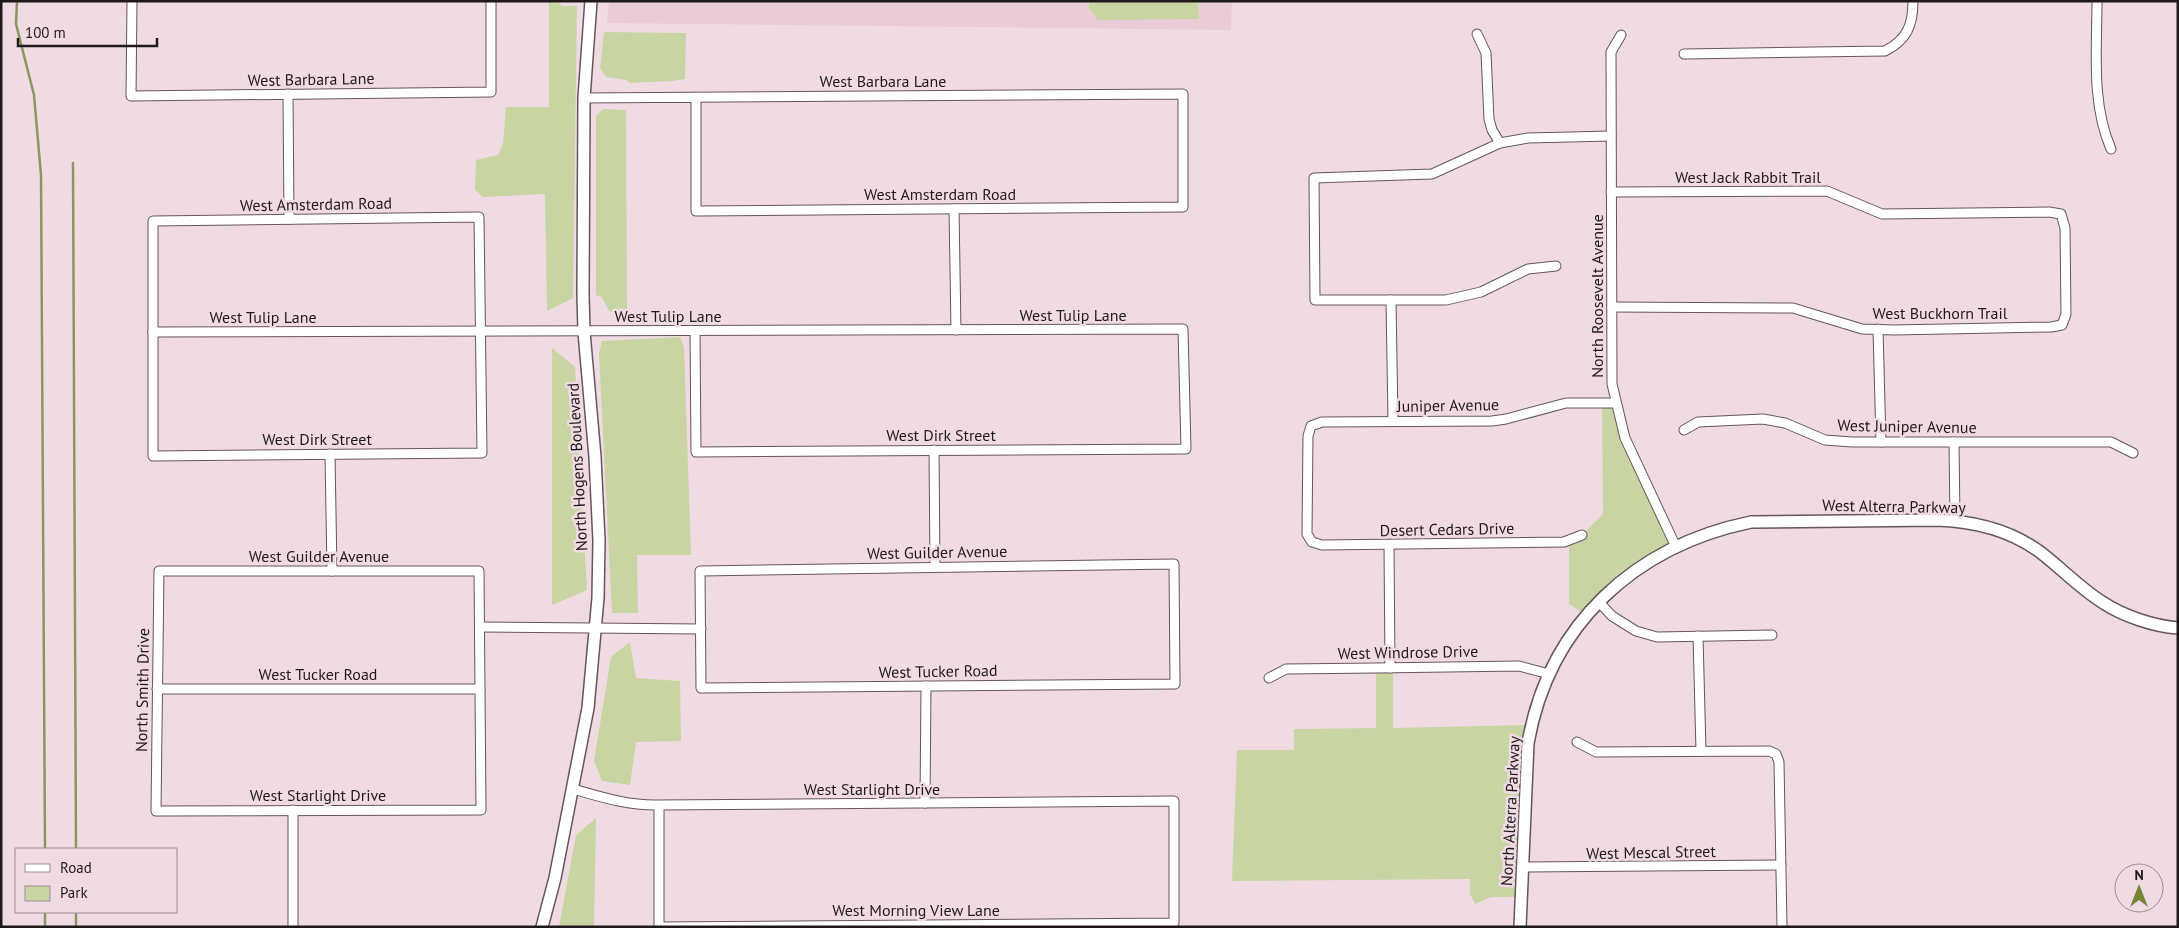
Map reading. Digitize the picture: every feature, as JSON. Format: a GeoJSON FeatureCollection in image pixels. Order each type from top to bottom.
{"type":"FeatureCollection","features":[{"type":"Feature","properties":{"kind":"street","name":"West Barbara Lane"},"geometry":{"type":"LineString","coordinates":[[132,1],[132,96],[491,92],[491,1]]}},
{"type":"Feature","properties":{"kind":"street","name":"North Hogens Boulevard"},"geometry":{"type":"LineString","coordinates":[[542,927],[555,878],[588,708],[596,628],[599,540],[595,457],[584,332],[584,98],[591,1]]}},
{"type":"Feature","properties":{"kind":"street"},"geometry":{"type":"LineString","coordinates":[[1684,54],[1878,52],[1894,47],[1904,38],[1912,21],[1913,1]]}},
{"type":"Feature","properties":{"kind":"street"},"geometry":{"type":"LineString","coordinates":[[2097,1],[2099,103],[2102,125],[2111,149]]}},
{"type":"Feature","properties":{"kind":"street"},"geometry":{"type":"LineString","coordinates":[[1477,34],[1486,53],[1489,118],[1492,130],[1500,143]]}},
{"type":"Feature","properties":{"kind":"street","name":"North Roosevelt Avenue"},"geometry":{"type":"LineString","coordinates":[[1620,35],[1611,52],[1612,384],[1615,403],[1625,438],[1676,547]]}},
{"type":"Feature","properties":{"kind":"street"},"geometry":{"type":"LineString","coordinates":[[288,94],[289,219]]}},
{"type":"Feature","properties":{"kind":"street","name":"West Barbara Lane"},"geometry":{"type":"LineString","coordinates":[[584,98],[1183,94],[1183,207]]}},
{"type":"Feature","properties":{"kind":"street","name":"West Amsterdam Road"},"geometry":{"type":"LineString","coordinates":[[696,97],[696,211],[1183,207]]}},
{"type":"Feature","properties":{"kind":"street"},"geometry":{"type":"LineString","coordinates":[[1556,266],[1528,269],[1481,292],[1446,300],[1315,300],[1314,178],[1432,174],[1500,143],[1528,138],[1611,136]]}},
{"type":"Feature","properties":{"kind":"street","name":"West Jack Rabbit Trail"},"geometry":{"type":"LineString","coordinates":[[1611,192],[1827,191],[1882,214],[2049,212],[2061,214],[2065,228],[2066,314],[2062,325]]}},
{"type":"Feature","properties":{"kind":"street"},"geometry":{"type":"LineString","coordinates":[[954,209],[956,330]]}},
{"type":"Feature","properties":{"kind":"street","name":"West Amsterdam Road"},"geometry":{"type":"LineString","coordinates":[[153,332],[153,221],[479,217],[480,331]]}},
{"type":"Feature","properties":{"kind":"street"},"geometry":{"type":"LineString","coordinates":[[1391,300],[1393,422]]}},
{"type":"Feature","properties":{"kind":"street","name":"West Buckhorn Trail"},"geometry":{"type":"LineString","coordinates":[[1612,307],[1793,308],[1862,329],[2051,327],[2062,325]]}},
{"type":"Feature","properties":{"kind":"street","name":"West Tulip Lane"},"geometry":{"type":"LineString","coordinates":[[153,332],[1183,329],[1186,449]]}},
{"type":"Feature","properties":{"kind":"street"},"geometry":{"type":"LineString","coordinates":[[1878,329],[1881,442]]}},
{"type":"Feature","properties":{"kind":"street","name":"West Dirk Street"},"geometry":{"type":"LineString","coordinates":[[153,332],[153,456],[482,453],[480,331]]}},
{"type":"Feature","properties":{"kind":"street","name":"West Dirk Street"},"geometry":{"type":"LineString","coordinates":[[695,331],[696,452],[1186,449]]}},
{"type":"Feature","properties":{"kind":"street","name":"Juniper Avenue"},"geometry":{"type":"LineString","coordinates":[[1312,542],[1307,534],[1308,436],[1311,426],[1322,422],[1492,421],[1566,403],[1615,403]]}},
{"type":"Feature","properties":{"kind":"street","name":"West Juniper Avenue"},"geometry":{"type":"LineString","coordinates":[[1684,430],[1698,422],[1763,419],[1785,423],[1825,440],[1881,442],[2111,442],[2133,453]]}},
{"type":"Feature","properties":{"kind":"street"},"geometry":{"type":"LineString","coordinates":[[1954,442],[1955,521]]}},
{"type":"Feature","properties":{"kind":"street"},"geometry":{"type":"LineString","coordinates":[[934,450],[935,568]]}},
{"type":"Feature","properties":{"kind":"street"},"geometry":{"type":"LineString","coordinates":[[330,454],[332,571]]}},
{"type":"Feature","properties":{"kind":"street","name":"West Alterra Parkway"},"geometry":{"type":"LineString","coordinates":[[1676,547],[1727,527],[1751,522],[1955,521],[1997,530],[2015,537],[2039,552],[2103,603],[2134,617],[2178,628]]}},
{"type":"Feature","properties":{"kind":"street","name":"Desert Cedars Drive"},"geometry":{"type":"LineString","coordinates":[[1312,542],[1322,546],[1564,542],[1582,535]]}},
{"type":"Feature","properties":{"kind":"street"},"geometry":{"type":"LineString","coordinates":[[1390,545],[1390,668]]}},
{"type":"Feature","properties":{"kind":"street","name":"North Alterra Parkway"},"geometry":{"type":"LineString","coordinates":[[1520,927],[1528,743],[1532,723],[1548,674],[1560,651],[1598,602],[1649,561],[1676,547]]}},
{"type":"Feature","properties":{"kind":"street","name":"West Guilder Avenue"},"geometry":{"type":"LineString","coordinates":[[701,629],[700,570],[1174,564],[1175,684]]}},
{"type":"Feature","properties":{"kind":"street","name":"West Guilder Avenue"},"geometry":{"type":"LineString","coordinates":[[159,570],[480,570],[480,627]]}},
{"type":"Feature","properties":{"kind":"street","name":"North Smith Drive"},"geometry":{"type":"LineString","coordinates":[[156,811],[159,570]]}},
{"type":"Feature","properties":{"kind":"street"},"geometry":{"type":"LineString","coordinates":[[1598,602],[1612,616],[1636,631],[1657,637],[1772,635]]}},
{"type":"Feature","properties":{"kind":"street"},"geometry":{"type":"LineString","coordinates":[[480,689],[480,627],[701,629]]}},
{"type":"Feature","properties":{"kind":"street","name":"West Tucker Road"},"geometry":{"type":"LineString","coordinates":[[701,629],[701,688],[1175,684]]}},
{"type":"Feature","properties":{"kind":"street"},"geometry":{"type":"LineString","coordinates":[[1698,636],[1701,751]]}},
{"type":"Feature","properties":{"kind":"street","name":"West Windrose Drive"},"geometry":{"type":"LineString","coordinates":[[1269,678],[1286,669],[1518,666],[1535,668],[1548,674]]}},
{"type":"Feature","properties":{"kind":"street"},"geometry":{"type":"LineString","coordinates":[[925,803],[926,686]]}},
{"type":"Feature","properties":{"kind":"street","name":"West Tucker Road"},"geometry":{"type":"LineString","coordinates":[[157,689],[480,689]]}},
{"type":"Feature","properties":{"kind":"street","name":"West Starlight Drive"},"geometry":{"type":"LineString","coordinates":[[156,811],[481,810],[480,689]]}},
{"type":"Feature","properties":{"kind":"street"},"geometry":{"type":"LineString","coordinates":[[1577,742],[1596,752],[1769,751],[1776,754],[1779,762],[1782,927]]}},
{"type":"Feature","properties":{"kind":"street","name":"West Starlight Drive"},"geometry":{"type":"LineString","coordinates":[[572,789],[612,801],[659,805],[1174,801],[1174,923]]}},
{"type":"Feature","properties":{"kind":"street"},"geometry":{"type":"LineString","coordinates":[[659,805],[659,927]]}},
{"type":"Feature","properties":{"kind":"street"},"geometry":{"type":"LineString","coordinates":[[293,810],[293,927]]}},
{"type":"Feature","properties":{"kind":"street","name":"West Mescal Street"},"geometry":{"type":"LineString","coordinates":[[1522,867],[1781,865]]}},
{"type":"Feature","properties":{"kind":"street","name":"West Morning View Lane"},"geometry":{"type":"LineString","coordinates":[[659,927],[1174,923]]}},
{"type":"Feature","properties":{"kind":"shaded area"},"geometry":{"type":"Polygon","coordinates":[[[609,1],[1232,1],[1231,30],[607,23],[609,1]]]}},
{"type":"Feature","properties":{"kind":"green space"},"geometry":{"type":"Polygon","coordinates":[[[549,1],[557,1],[562,6],[577,6],[573,298],[547,311],[545,194],[483,197],[475,190],[476,160],[498,155],[503,143],[506,107],[549,107],[549,1]]]}},
{"type":"Feature","properties":{"kind":"green space"},"geometry":{"type":"Polygon","coordinates":[[[1089,1],[1198,1],[1199,19],[1098,20],[1089,8],[1089,1]]]}},
{"type":"Feature","properties":{"kind":"green space"},"geometry":{"type":"Polygon","coordinates":[[[604,32],[686,33],[685,79],[630,83],[626,80],[606,77],[600,68],[604,32]]]}},
{"type":"Feature","properties":{"kind":"green space"},"geometry":{"type":"Polygon","coordinates":[[[603,109],[626,110],[627,315],[609,311],[602,297],[596,295],[596,116],[603,109]]]}},
{"type":"Feature","properties":{"kind":"green space"},"geometry":{"type":"Polygon","coordinates":[[[680,337],[684,347],[691,555],[637,555],[638,613],[612,613],[599,354],[602,341],[680,337]]]}},
{"type":"Feature","properties":{"kind":"green space"},"geometry":{"type":"Polygon","coordinates":[[[552,348],[575,367],[587,590],[552,605],[552,348]]]}},
{"type":"Feature","properties":{"kind":"green space"},"geometry":{"type":"Polygon","coordinates":[[[1602,403],[1615,403],[1620,423],[1676,547],[1586,615],[1569,604],[1569,540],[1582,535],[1603,514],[1602,403]]]}},
{"type":"Feature","properties":{"kind":"green space"},"geometry":{"type":"Polygon","coordinates":[[[630,642],[636,678],[680,681],[681,741],[636,742],[630,785],[602,781],[594,761],[611,657],[630,642]]]}},
{"type":"Feature","properties":{"kind":"green space"},"geometry":{"type":"Polygon","coordinates":[[[1376,668],[1393,668],[1393,728],[1531,725],[1521,897],[1491,897],[1475,904],[1470,894],[1470,879],[1232,881],[1237,750],[1294,750],[1294,729],[1376,728],[1376,668]]]}},
{"type":"Feature","properties":{"kind":"green space"},"geometry":{"type":"Polygon","coordinates":[[[596,818],[594,927],[559,927],[576,835],[596,818]]]}},
{"type":"Feature","properties":{"kind":"waterway"},"geometry":{"type":"LineString","coordinates":[[17,1],[16,24],[34,95],[41,175],[45,848]]}},
{"type":"Feature","properties":{"kind":"waterway"},"geometry":{"type":"LineString","coordinates":[[73,163],[76,848]]}},
{"type":"Feature","properties":{"kind":"waterway"},"geometry":{"type":"LineString","coordinates":[[45,913],[45,927]]}},
{"type":"Feature","properties":{"kind":"waterway"},"geometry":{"type":"LineString","coordinates":[[76,913],[76,927]]}}]}
